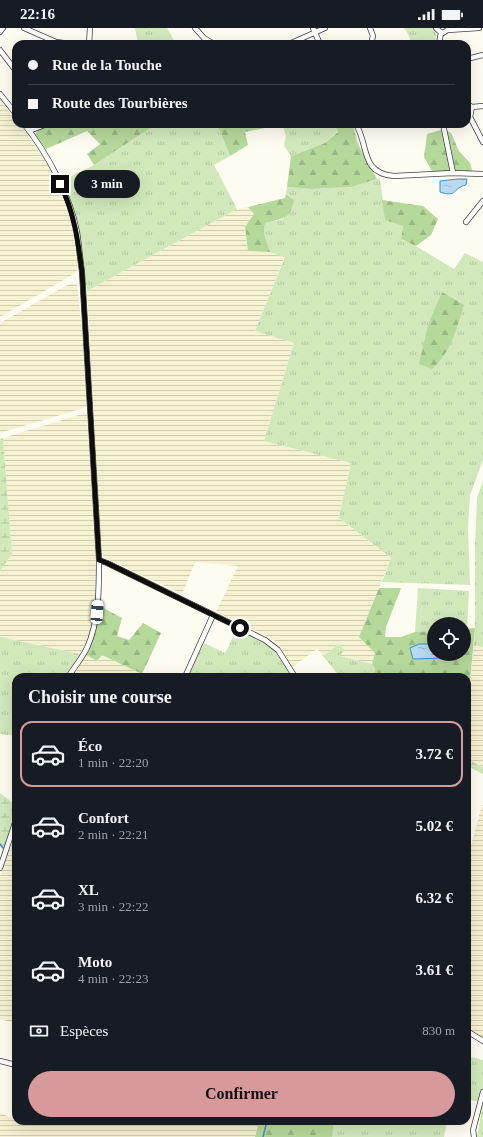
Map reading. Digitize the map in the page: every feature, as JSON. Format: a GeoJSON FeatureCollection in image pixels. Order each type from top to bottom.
{"type":"FeatureCollection","features":[{"type":"Feature","properties":{"kind":"street"},"geometry":{"type":"LineString","coordinates":[[0,32],[3,28]]}},
{"type":"Feature","properties":{"kind":"street"},"geometry":{"type":"LineString","coordinates":[[24,28],[51,40]]}},
{"type":"Feature","properties":{"kind":"street"},"geometry":{"type":"LineString","coordinates":[[89,40],[90,28]]}},
{"type":"Feature","properties":{"kind":"street"},"geometry":{"type":"LineString","coordinates":[[195,28],[207,40]]}},
{"type":"Feature","properties":{"kind":"street"},"geometry":{"type":"LineString","coordinates":[[296,40],[314,30],[325,28]]}},
{"type":"Feature","properties":{"kind":"street"},"geometry":{"type":"LineString","coordinates":[[370,28],[373,36],[372,40]]}},
{"type":"Feature","properties":{"kind":"street"},"geometry":{"type":"LineString","coordinates":[[436,28],[441,32]]}},
{"type":"Feature","properties":{"kind":"street"},"geometry":{"type":"LineString","coordinates":[[441,32],[449,29],[479,28]]}},
{"type":"Feature","properties":{"kind":"street"},"geometry":{"type":"LineString","coordinates":[[314,30],[318,40]]}},
{"type":"Feature","properties":{"kind":"street"},"geometry":{"type":"LineString","coordinates":[[440,40],[441,32]]}},
{"type":"Feature","properties":{"kind":"street"},"geometry":{"type":"LineString","coordinates":[[0,50],[12,66]]}},
{"type":"Feature","properties":{"kind":"street"},"geometry":{"type":"LineString","coordinates":[[471,58],[483,55]]}},
{"type":"Feature","properties":{"kind":"street"},"geometry":{"type":"LineString","coordinates":[[0,94],[12,109]]}},
{"type":"Feature","properties":{"kind":"street"},"geometry":{"type":"LineString","coordinates":[[471,112],[472,107],[483,106]]}},
{"type":"Feature","properties":{"kind":"street"},"geometry":{"type":"LineString","coordinates":[[471,119],[483,142]]}},
{"type":"Feature","properties":{"kind":"street"},"geometry":{"type":"LineString","coordinates":[[27,128],[39,144],[67,197],[77,231],[82,272],[99,560],[97,612],[92,634],[86,649],[71,673]]}},
{"type":"Feature","properties":{"kind":"street"},"geometry":{"type":"LineString","coordinates":[[29,131],[37,128]]}},
{"type":"Feature","properties":{"kind":"street"},"geometry":{"type":"LineString","coordinates":[[357,128],[371,165],[377,172],[385,175],[394,176],[453,173],[483,174]]}},
{"type":"Feature","properties":{"kind":"street"},"geometry":{"type":"LineString","coordinates":[[445,128],[453,173]]}},
{"type":"Feature","properties":{"kind":"street"},"geometry":{"type":"LineString","coordinates":[[466,222],[483,201]]}},
{"type":"Feature","properties":{"kind":"street"},"geometry":{"type":"LineString","coordinates":[[99,560],[254,634],[273,645],[283,656],[293,673]]}},
{"type":"Feature","properties":{"kind":"street"},"geometry":{"type":"LineString","coordinates":[[187,673],[213,615]]}},
{"type":"Feature","properties":{"kind":"street"},"geometry":{"type":"LineString","coordinates":[[0,868],[12,832]]}},
{"type":"Feature","properties":{"kind":"street"},"geometry":{"type":"LineString","coordinates":[[471,1034],[483,1041]]}},
{"type":"Feature","properties":{"kind":"street"},"geometry":{"type":"LineString","coordinates":[[0,1062],[12,1064]]}},
{"type":"Feature","properties":{"kind":"street"},"geometry":{"type":"LineString","coordinates":[[474,1137],[473,1130],[483,1092]]}},
{"type":"Feature","properties":{"kind":"shaded area"},"geometry":{"type":"Polygon","coordinates":[[[0,100],[12,116],[12,128],[22,128],[48,165],[70,214],[78,260],[77,272],[0,317],[0,100]]]}},
{"type":"Feature","properties":{"kind":"shaded area"},"geometry":{"type":"Polygon","coordinates":[[[248,207],[254,214],[245,227],[248,251],[270,252],[285,256],[255,331],[294,343],[264,441],[351,463],[339,518],[391,558],[359,637],[375,653],[372,664],[340,656],[339,644],[323,656],[317,649],[292,667],[278,643],[263,634],[216,612],[238,566],[195,562],[182,594],[105,558],[101,552],[87,291],[237,209],[248,207]]]}},
{"type":"Feature","properties":{"kind":"shaded area"},"geometry":{"type":"Polygon","coordinates":[[[69,284],[77,284],[83,341],[87,407],[0,433],[0,323],[69,284]]]}},
{"type":"Feature","properties":{"kind":"shaded area"},"geometry":{"type":"Polygon","coordinates":[[[85,413],[87,415],[96,562],[96,599],[90,634],[80,654],[0,637],[0,571],[12,554],[3,438],[85,413]]]}},
{"type":"Feature","properties":{"kind":"shaded area"},"geometry":{"type":"Polygon","coordinates":[[[474,645],[483,647],[483,767],[471,761],[471,675],[474,645]]]}},
{"type":"Feature","properties":{"kind":"shaded area"},"geometry":{"type":"Polygon","coordinates":[[[86,655],[97,661],[102,655],[140,673],[75,673],[86,655]]]}},
{"type":"Feature","properties":{"kind":"shaded area"},"geometry":{"type":"Polygon","coordinates":[[[483,802],[483,1038],[471,1030],[471,846],[483,802]]]}},
{"type":"Feature","properties":{"kind":"shaded area"},"geometry":{"type":"Polygon","coordinates":[[[12,842],[12,1023],[0,1019],[0,876],[12,842]]]}},
{"type":"Feature","properties":{"kind":"shaded area"},"geometry":{"type":"Polygon","coordinates":[[[0,1113],[12,1118],[12,1125],[258,1125],[255,1137],[0,1137],[0,1113]]]}},
{"type":"Feature","properties":{"kind":"green space"},"geometry":{"type":"Polygon","coordinates":[[[135,28],[167,28],[174,40],[137,40],[135,28]]]}},
{"type":"Feature","properties":{"kind":"green space"},"geometry":{"type":"Polygon","coordinates":[[[404,28],[436,28],[436,40],[410,40],[404,28]]]}},
{"type":"Feature","properties":{"kind":"green space"},"geometry":{"type":"Polygon","coordinates":[[[43,128],[150,128],[94,165],[87,154],[100,144],[87,131],[46,149],[35,134],[38,130],[43,128]]]}},
{"type":"Feature","properties":{"kind":"green space"},"geometry":{"type":"Polygon","coordinates":[[[150,128],[219,128],[230,156],[214,165],[237,209],[87,291],[77,219],[62,181],[94,165],[150,128]]]}},
{"type":"Feature","properties":{"kind":"green space"},"geometry":{"type":"Polygon","coordinates":[[[219,128],[265,128],[245,132],[248,145],[230,156],[219,128]]]}},
{"type":"Feature","properties":{"kind":"green space"},"geometry":{"type":"Polygon","coordinates":[[[283,128],[337,128],[338,131],[325,143],[291,156],[284,146],[286,136],[283,128]]]}},
{"type":"Feature","properties":{"kind":"green space"},"geometry":{"type":"Polygon","coordinates":[[[337,128],[354,128],[358,144],[377,179],[351,187],[311,189],[287,187],[291,156],[325,143],[338,132],[337,128]]]}},
{"type":"Feature","properties":{"kind":"green space"},"geometry":{"type":"Polygon","coordinates":[[[444,129],[451,133],[459,151],[470,163],[473,173],[432,171],[424,157],[427,134],[444,129]]]}},
{"type":"Feature","properties":{"kind":"green space"},"geometry":{"type":"Polygon","coordinates":[[[380,178],[385,219],[403,226],[401,239],[416,246],[454,269],[465,253],[483,262],[483,460],[470,495],[468,528],[470,585],[382,582],[391,558],[339,518],[351,463],[264,441],[294,343],[255,331],[285,257],[270,252],[264,233],[265,223],[283,219],[294,200],[286,194],[287,187],[311,189],[351,187],[380,178]]]}},
{"type":"Feature","properties":{"kind":"green space"},"geometry":{"type":"Polygon","coordinates":[[[286,194],[294,200],[288,215],[281,219],[265,223],[264,233],[270,252],[248,251],[245,227],[254,214],[248,207],[285,198],[286,194]]]}},
{"type":"Feature","properties":{"kind":"green space"},"geometry":{"type":"Polygon","coordinates":[[[382,200],[423,206],[438,219],[431,235],[416,246],[401,239],[403,226],[385,220],[382,200]]]}},
{"type":"Feature","properties":{"kind":"green space"},"geometry":{"type":"Polygon","coordinates":[[[442,292],[464,305],[449,348],[439,363],[432,369],[419,364],[428,325],[442,292]]]}},
{"type":"Feature","properties":{"kind":"green space"},"geometry":{"type":"Polygon","coordinates":[[[3,438],[12,554],[0,571],[0,439],[3,438]]]}},
{"type":"Feature","properties":{"kind":"green space"},"geometry":{"type":"Polygon","coordinates":[[[483,481],[483,647],[474,645],[477,498],[483,481]]]}},
{"type":"Feature","properties":{"kind":"green space"},"geometry":{"type":"Polygon","coordinates":[[[379,588],[401,588],[386,627],[385,637],[401,637],[415,632],[427,631],[427,644],[419,644],[413,659],[427,658],[427,661],[471,661],[471,628],[475,628],[471,673],[374,673],[375,669],[372,664],[375,653],[359,637],[379,588]]]}},
{"type":"Feature","properties":{"kind":"green space"},"geometry":{"type":"Polygon","coordinates":[[[418,588],[469,591],[468,617],[427,617],[427,631],[415,632],[418,588]]]}},
{"type":"Feature","properties":{"kind":"green space"},"geometry":{"type":"Polygon","coordinates":[[[100,606],[122,618],[117,636],[129,640],[143,623],[161,633],[142,673],[102,655],[97,661],[86,655],[93,641],[100,606]]]}},
{"type":"Feature","properties":{"kind":"green space"},"geometry":{"type":"Polygon","coordinates":[[[237,629],[263,641],[275,650],[290,673],[190,673],[204,643],[225,653],[237,629]]]}},
{"type":"Feature","properties":{"kind":"green space"},"geometry":{"type":"Polygon","coordinates":[[[0,637],[80,654],[68,673],[12,673],[12,736],[0,734],[0,637]]]}},
{"type":"Feature","properties":{"kind":"green space"},"geometry":{"type":"Polygon","coordinates":[[[339,644],[344,650],[340,656],[372,664],[375,669],[374,673],[337,673],[323,656],[339,644]]]}},
{"type":"Feature","properties":{"kind":"green space"},"geometry":{"type":"Polygon","coordinates":[[[471,761],[483,767],[483,774],[471,768],[471,761]]]}},
{"type":"Feature","properties":{"kind":"green space"},"geometry":{"type":"Polygon","coordinates":[[[0,793],[12,802],[12,826],[4,850],[0,846],[0,793]]]}},
{"type":"Feature","properties":{"kind":"green space"},"geometry":{"type":"Polygon","coordinates":[[[471,1057],[483,1060],[483,1103],[471,1100],[471,1057]]]}},
{"type":"Feature","properties":{"kind":"green space"},"geometry":{"type":"Polygon","coordinates":[[[483,1103],[483,1137],[477,1137],[483,1103]]]}},
{"type":"Feature","properties":{"kind":"green space"},"geometry":{"type":"Polygon","coordinates":[[[258,1125],[334,1125],[332,1137],[255,1137],[258,1125]]]}},
{"type":"Feature","properties":{"kind":"green space"},"geometry":{"type":"Polygon","coordinates":[[[334,1125],[446,1125],[444,1137],[332,1137],[334,1125]]]}},
{"type":"Feature","properties":{"kind":"water"},"geometry":{"type":"Polygon","coordinates":[[[467,179],[466,185],[450,194],[440,192],[440,181],[467,179]]]}},
{"type":"Feature","properties":{"kind":"water"},"geometry":{"type":"Polygon","coordinates":[[[419,644],[427,644],[427,658],[413,659],[410,648],[419,644]]]}},
{"type":"Feature","properties":{"kind":"waterway"},"geometry":{"type":"LineString","coordinates":[[0,844],[3,848]]}},
{"type":"Feature","properties":{"kind":"waterway"},"geometry":{"type":"LineString","coordinates":[[263,1137],[266,1125]]}},
{"type":"Feature","properties":{"kind":"route"},"geometry":{"type":"LineString","coordinates":[[60,184],[67,197],[77,231],[82,272],[99,560],[240,628]]}}]}
